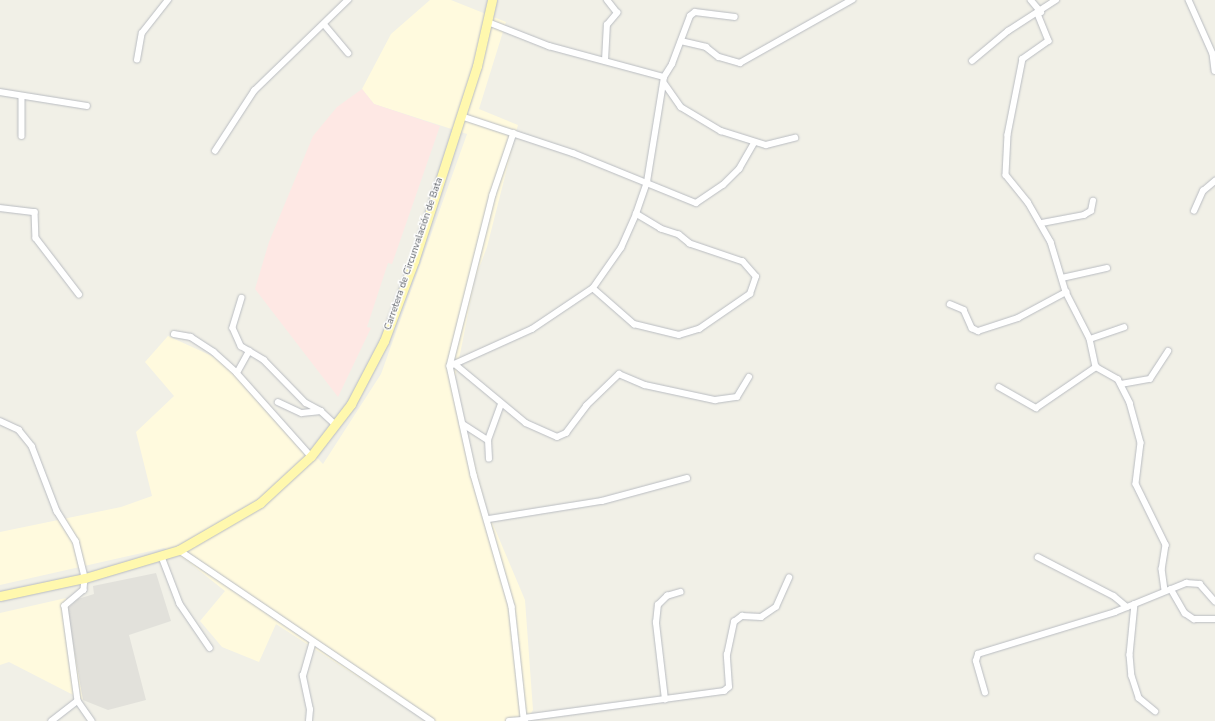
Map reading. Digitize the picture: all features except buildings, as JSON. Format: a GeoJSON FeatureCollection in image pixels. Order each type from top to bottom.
{"type":"FeatureCollection","features":[{"type":"Feature","properties":{"kind":"main road","name":"Carretera de Circunvalación de Bata"},"geometry":{"type":"LineString","coordinates":[[0,596],[85,578],[162,558],[179,550],[260,503],[311,456],[351,404],[384,341],[461,116],[488,22],[492,0]]}},
{"type":"Feature","properties":{"kind":"street"},"geometry":{"type":"LineString","coordinates":[[137,60],[142,33],[168,0]]}},
{"type":"Feature","properties":{"kind":"street"},"geometry":{"type":"LineString","coordinates":[[215,151],[254,91],[348,0]]}},
{"type":"Feature","properties":{"kind":"street"},"geometry":{"type":"LineString","coordinates":[[605,61],[607,25],[617,13],[607,0]]}},
{"type":"Feature","properties":{"kind":"street"},"geometry":{"type":"LineString","coordinates":[[681,41],[706,47],[719,57],[740,64],[852,0]]}},
{"type":"Feature","properties":{"kind":"street"},"geometry":{"type":"LineString","coordinates":[[1031,0],[1039,13],[1049,40],[1022,59],[1005,163],[1008,180],[1028,202],[1042,224],[1066,292],[1090,339],[1096,366],[1121,384],[1132,409],[1141,443],[1136,484],[1166,545],[1162,569],[1165,591]]}},
{"type":"Feature","properties":{"kind":"street"},"geometry":{"type":"LineString","coordinates":[[972,61],[1008,31],[1039,13],[1056,0]]}},
{"type":"Feature","properties":{"kind":"street"},"geometry":{"type":"LineString","coordinates":[[1189,0],[1213,54],[1215,71]]}},
{"type":"Feature","properties":{"kind":"street"},"geometry":{"type":"LineString","coordinates":[[453,365],[532,329],[593,288],[621,248],[636,214],[646,182],[664,79],[693,13],[735,17]]}},
{"type":"Feature","properties":{"kind":"street"},"geometry":{"type":"LineString","coordinates":[[488,22],[549,46],[664,79],[674,99],[694,117],[754,143],[766,145],[795,138]]}},
{"type":"Feature","properties":{"kind":"street"},"geometry":{"type":"LineString","coordinates":[[324,24],[348,54]]}},
{"type":"Feature","properties":{"kind":"street"},"geometry":{"type":"LineString","coordinates":[[0,92],[22,97],[87,106]]}},
{"type":"Feature","properties":{"kind":"street"},"geometry":{"type":"LineString","coordinates":[[22,97],[22,136]]}},
{"type":"Feature","properties":{"kind":"street"},"geometry":{"type":"LineString","coordinates":[[461,116],[514,133],[646,182],[696,203],[723,186],[738,169],[754,143]]}},
{"type":"Feature","properties":{"kind":"street"},"geometry":{"type":"LineString","coordinates":[[514,133],[493,195],[453,365],[463,424],[474,475],[489,519],[514,617],[525,720]]}},
{"type":"Feature","properties":{"kind":"street"},"geometry":{"type":"LineString","coordinates":[[1194,211],[1203,191],[1215,181]]}},
{"type":"Feature","properties":{"kind":"street"},"geometry":{"type":"LineString","coordinates":[[1042,224],[1084,215],[1091,211],[1093,201]]}},
{"type":"Feature","properties":{"kind":"street"},"geometry":{"type":"LineString","coordinates":[[0,208],[35,212],[36,238],[79,294]]}},
{"type":"Feature","properties":{"kind":"street"},"geometry":{"type":"LineString","coordinates":[[593,288],[634,324],[678,335],[699,328],[750,294],[756,277],[743,262],[690,244],[679,235],[661,229],[636,214]]}},
{"type":"Feature","properties":{"kind":"street"},"geometry":{"type":"LineString","coordinates":[[1062,278],[1107,268]]}},
{"type":"Feature","properties":{"kind":"street"},"geometry":{"type":"LineString","coordinates":[[950,304],[964,310],[972,328],[978,332],[1018,318],[1066,292]]}},
{"type":"Feature","properties":{"kind":"street"},"geometry":{"type":"LineString","coordinates":[[242,298],[233,328],[238,342],[264,360],[306,402],[321,411],[336,425]]}},
{"type":"Feature","properties":{"kind":"street"},"geometry":{"type":"LineString","coordinates":[[1090,339],[1124,327]]}},
{"type":"Feature","properties":{"kind":"street"},"geometry":{"type":"LineString","coordinates":[[174,334],[185,334],[202,343],[237,373],[311,456]]}},
{"type":"Feature","properties":{"kind":"street"},"geometry":{"type":"LineString","coordinates":[[237,373],[249,351]]}},
{"type":"Feature","properties":{"kind":"street"},"geometry":{"type":"LineString","coordinates":[[1121,384],[1150,379],[1168,351]]}},
{"type":"Feature","properties":{"kind":"street"},"geometry":{"type":"LineString","coordinates":[[453,365],[501,405],[526,423],[558,437],[566,433],[586,406],[619,374],[645,385],[715,400],[737,397],[749,377]]}},
{"type":"Feature","properties":{"kind":"street"},"geometry":{"type":"LineString","coordinates":[[999,387],[1036,408],[1096,366]]}},
{"type":"Feature","properties":{"kind":"street"},"geometry":{"type":"LineString","coordinates":[[278,402],[302,413],[321,411]]}},
{"type":"Feature","properties":{"kind":"street"},"geometry":{"type":"LineString","coordinates":[[489,459],[488,440],[501,405]]}},
{"type":"Feature","properties":{"kind":"street"},"geometry":{"type":"LineString","coordinates":[[0,421],[19,430],[32,446],[58,511],[76,541],[85,578],[84,590],[65,606],[78,700],[92,721]]}},
{"type":"Feature","properties":{"kind":"street"},"geometry":{"type":"LineString","coordinates":[[463,424],[488,440]]}},
{"type":"Feature","properties":{"kind":"street"},"geometry":{"type":"LineString","coordinates":[[489,519],[602,502],[687,478]]}},
{"type":"Feature","properties":{"kind":"street"},"geometry":{"type":"LineString","coordinates":[[179,550],[312,642],[432,721]]}},
{"type":"Feature","properties":{"kind":"street"},"geometry":{"type":"LineString","coordinates":[[1038,557],[1114,596],[1127,607]]}},
{"type":"Feature","properties":{"kind":"street"},"geometry":{"type":"LineString","coordinates":[[162,558],[180,604],[210,648]]}},
{"type":"Feature","properties":{"kind":"street"},"geometry":{"type":"LineString","coordinates":[[509,721],[718,693],[727,689],[727,655],[734,622],[742,616],[761,616],[772,610],[779,602],[789,578]]}},
{"type":"Feature","properties":{"kind":"street"},"geometry":{"type":"LineString","coordinates":[[985,693],[976,661],[978,654],[1127,607],[1165,591],[1195,582],[1215,601]]}},
{"type":"Feature","properties":{"kind":"street"},"geometry":{"type":"LineString","coordinates":[[1171,589],[1184,613],[1194,619],[1215,619]]}},
{"type":"Feature","properties":{"kind":"street"},"geometry":{"type":"LineString","coordinates":[[665,700],[656,623],[658,605],[667,596],[680,592]]}},
{"type":"Feature","properties":{"kind":"street"},"geometry":{"type":"LineString","coordinates":[[1135,604],[1130,656],[1132,676],[1139,698],[1155,711]]}},
{"type":"Feature","properties":{"kind":"street"},"geometry":{"type":"LineString","coordinates":[[309,721],[310,710],[303,676],[312,642]]}},
{"type":"Feature","properties":{"kind":"street"},"geometry":{"type":"LineString","coordinates":[[52,721],[78,700]]}},
{"type":"Feature","properties":{"kind":"shaded area"},"geometry":{"type":"Polygon","coordinates":[[[430,0],[451,0],[506,22],[479,109],[518,125],[487,247],[475,279],[454,384],[487,510],[525,600],[533,710],[526,721],[426,721],[276,624],[259,662],[222,647],[200,621],[225,591],[186,560],[164,548],[0,585],[0,532],[121,507],[152,496],[136,432],[174,396],[145,362],[168,336],[223,361],[323,464],[381,374],[467,134],[374,104],[362,89],[391,34],[430,0]]]}},
{"type":"Feature","properties":{"kind":"shaded area"},"geometry":{"type":"Polygon","coordinates":[[[362,89],[374,104],[440,126],[392,264],[388,263],[367,327],[371,328],[338,397],[255,289],[269,242],[313,136],[337,107],[362,89]]]}},
{"type":"Feature","properties":{"kind":"shaded area"},"geometry":{"type":"Polygon","coordinates":[[[156,573],[171,621],[129,635],[146,700],[108,710],[83,700],[67,609],[78,599],[94,594],[93,586],[156,573]]]}},
{"type":"Feature","properties":{"kind":"shaded area"},"geometry":{"type":"Polygon","coordinates":[[[66,598],[83,700],[9,662],[0,665],[0,613],[66,598]]]}}]}
